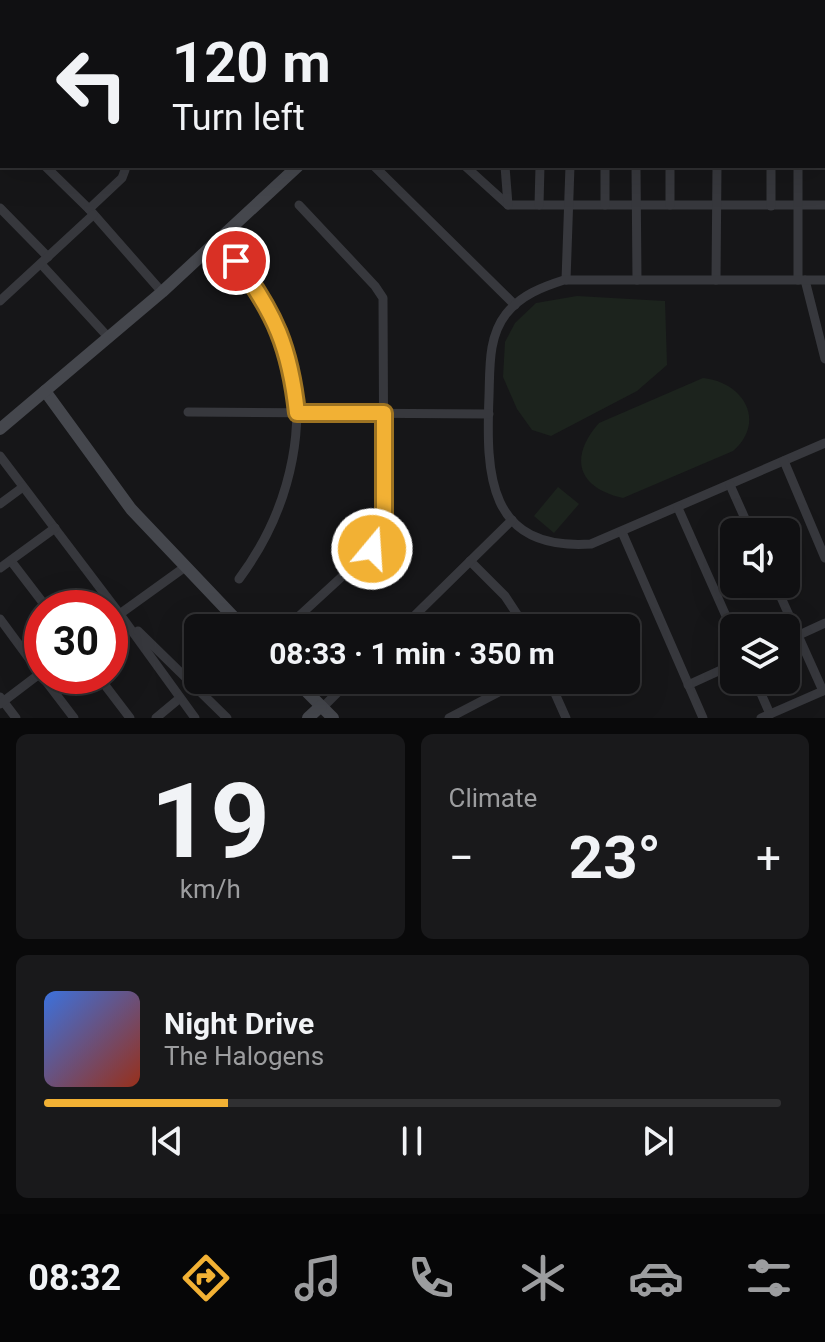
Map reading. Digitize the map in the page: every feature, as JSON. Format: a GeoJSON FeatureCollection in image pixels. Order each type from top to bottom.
{"type":"FeatureCollection","features":[{"type":"Feature","properties":{"kind":"street"},"geometry":{"type":"LineString","coordinates":[[47,168],[162,292]]}},
{"type":"Feature","properties":{"kind":"street"},"geometry":{"type":"LineString","coordinates":[[0,301],[91,212],[122,178],[124,168]]}},
{"type":"Feature","properties":{"kind":"street"},"geometry":{"type":"LineString","coordinates":[[0,429],[162,292],[296,168]]}},
{"type":"Feature","properties":{"kind":"street"},"geometry":{"type":"LineString","coordinates":[[376,168],[515,305]]}},
{"type":"Feature","properties":{"kind":"street"},"geometry":{"type":"LineString","coordinates":[[467,168],[508,205],[825,205]]}},
{"type":"Feature","properties":{"kind":"street"},"geometry":{"type":"LineString","coordinates":[[505,168],[508,205]]}},
{"type":"Feature","properties":{"kind":"street"},"geometry":{"type":"LineString","coordinates":[[539,205],[540,168]]}},
{"type":"Feature","properties":{"kind":"street"},"geometry":{"type":"LineString","coordinates":[[566,280],[570,168]]}},
{"type":"Feature","properties":{"kind":"street"},"geometry":{"type":"LineString","coordinates":[[605,168],[605,205]]}},
{"type":"Feature","properties":{"kind":"street"},"geometry":{"type":"LineString","coordinates":[[636,168],[637,280]]}},
{"type":"Feature","properties":{"kind":"street"},"geometry":{"type":"LineString","coordinates":[[670,168],[670,205]]}},
{"type":"Feature","properties":{"kind":"street"},"geometry":{"type":"LineString","coordinates":[[716,280],[717,168]]}},
{"type":"Feature","properties":{"kind":"street"},"geometry":{"type":"LineString","coordinates":[[771,168],[771,206]]}},
{"type":"Feature","properties":{"kind":"street"},"geometry":{"type":"LineString","coordinates":[[798,168],[801,280],[825,359]]}},
{"type":"Feature","properties":{"kind":"street"},"geometry":{"type":"LineString","coordinates":[[299,205],[383,298],[384,413],[382,536],[372,549],[301,614]]}},
{"type":"Feature","properties":{"kind":"street"},"geometry":{"type":"LineString","coordinates":[[0,208],[109,338]]}},
{"type":"Feature","properties":{"kind":"street"},"geometry":{"type":"LineString","coordinates":[[236,261],[262,295],[280,332],[293,374],[297,413],[294,446],[283,496],[260,551],[239,579]]}},
{"type":"Feature","properties":{"kind":"street"},"geometry":{"type":"LineString","coordinates":[[825,280],[566,280],[540,287],[505,315],[493,338],[489,468],[501,507],[512,520],[530,533],[558,544],[591,544],[825,443]]}},
{"type":"Feature","properties":{"kind":"street"},"geometry":{"type":"LineString","coordinates":[[45,391],[131,509],[230,614]]}},
{"type":"Feature","properties":{"kind":"street"},"geometry":{"type":"LineString","coordinates":[[188,412],[489,414]]}},
{"type":"Feature","properties":{"kind":"street"},"geometry":{"type":"LineString","coordinates":[[0,456],[102,590]]}},
{"type":"Feature","properties":{"kind":"street"},"geometry":{"type":"LineString","coordinates":[[784,461],[825,558]]}},
{"type":"Feature","properties":{"kind":"street"},"geometry":{"type":"LineString","coordinates":[[730,485],[745,518]]}},
{"type":"Feature","properties":{"kind":"street"},"geometry":{"type":"LineString","coordinates":[[0,504],[23,487]]}},
{"type":"Feature","properties":{"kind":"street"},"geometry":{"type":"LineString","coordinates":[[678,508],[725,614]]}},
{"type":"Feature","properties":{"kind":"street"},"geometry":{"type":"LineString","coordinates":[[416,614],[512,520]]}},
{"type":"Feature","properties":{"kind":"street"},"geometry":{"type":"LineString","coordinates":[[0,568],[55,528]]}},
{"type":"Feature","properties":{"kind":"street"},"geometry":{"type":"LineString","coordinates":[[622,532],[703,718]]}},
{"type":"Feature","properties":{"kind":"street"},"geometry":{"type":"LineString","coordinates":[[11,561],[33,590]]}},
{"type":"Feature","properties":{"kind":"street"},"geometry":{"type":"LineString","coordinates":[[470,561],[505,596],[517,614]]}},
{"type":"Feature","properties":{"kind":"street"},"geometry":{"type":"LineString","coordinates":[[128,607],[185,567]]}},
{"type":"Feature","properties":{"kind":"street"},"geometry":{"type":"LineString","coordinates":[[0,619],[24,650]]}},
{"type":"Feature","properties":{"kind":"street"},"geometry":{"type":"LineString","coordinates":[[128,622],[227,718]]}},
{"type":"Feature","properties":{"kind":"street"},"geometry":{"type":"LineString","coordinates":[[800,635],[825,623]]}},
{"type":"Feature","properties":{"kind":"street"},"geometry":{"type":"LineString","coordinates":[[128,626],[195,718]]}},
{"type":"Feature","properties":{"kind":"street"},"geometry":{"type":"LineString","coordinates":[[759,694],[765,716],[824,690],[800,640]]}},
{"type":"Feature","properties":{"kind":"street"},"geometry":{"type":"LineString","coordinates":[[688,685],[720,670]]}},
{"type":"Feature","properties":{"kind":"street"},"geometry":{"type":"LineString","coordinates":[[16,718],[1,701],[24,686]]}},
{"type":"Feature","properties":{"kind":"street"},"geometry":{"type":"LineString","coordinates":[[57,694],[74,718]]}},
{"type":"Feature","properties":{"kind":"street"},"geometry":{"type":"LineString","coordinates":[[112,694],[130,718]]}},
{"type":"Feature","properties":{"kind":"street"},"geometry":{"type":"LineString","coordinates":[[308,694],[324,712]]}},
{"type":"Feature","properties":{"kind":"street"},"geometry":{"type":"LineString","coordinates":[[308,718],[324,712],[339,694]]}},
{"type":"Feature","properties":{"kind":"street"},"geometry":{"type":"LineString","coordinates":[[449,718],[495,694]]}},
{"type":"Feature","properties":{"kind":"street"},"geometry":{"type":"LineString","coordinates":[[555,694],[566,718]]}},
{"type":"Feature","properties":{"kind":"street"},"geometry":{"type":"LineString","coordinates":[[156,718],[180,698]]}},
{"type":"Feature","properties":{"kind":"shaded area"},"geometry":{"type":"Polygon","coordinates":[[[577,296],[665,301],[667,365],[637,391],[551,436],[532,430],[517,409],[503,377],[505,342],[515,323],[536,303],[577,296]]]}},
{"type":"Feature","properties":{"kind":"shaded area"},"geometry":{"type":"Polygon","coordinates":[[[703,378],[729,387],[746,405],[748,428],[733,451],[623,498],[596,487],[587,479],[582,470],[583,448],[599,423],[703,378]]]}},
{"type":"Feature","properties":{"kind":"shaded area"},"geometry":{"type":"Polygon","coordinates":[[[558,487],[579,504],[554,533],[534,516],[558,487]]]}},
{"type":"Feature","properties":{"kind":"route"},"geometry":{"type":"LineString","coordinates":[[236,261],[262,295],[280,332],[293,374],[297,413],[384,413],[384,524],[382,536],[372,549]]}}]}
